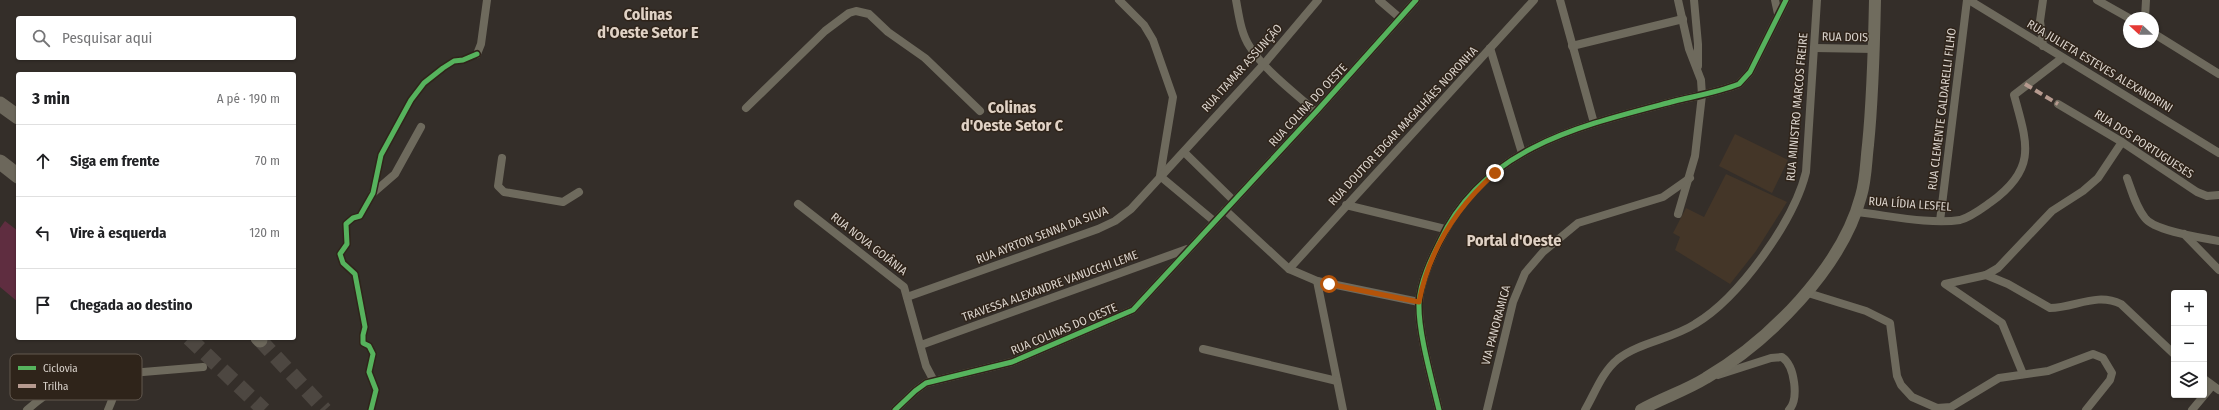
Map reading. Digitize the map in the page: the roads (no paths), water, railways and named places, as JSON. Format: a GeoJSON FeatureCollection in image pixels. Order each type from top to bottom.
{"type":"FeatureCollection","features":[{"type":"Feature","properties":{"kind":"highway"},"geometry":{"type":"LineString","coordinates":[[0,104],[16,116]]}},
{"type":"Feature","properties":{"kind":"highway"},"geometry":{"type":"LineString","coordinates":[[0,162],[16,174]]}},
{"type":"Feature","properties":{"kind":"main road"},"geometry":{"type":"LineString","coordinates":[[1647,408],[1706,378],[1774,326],[1808,293],[1832,258],[1856,212],[1862,194],[1873,92],[1875,0]]}},
{"type":"Feature","properties":{"kind":"street"},"geometry":{"type":"LineString","coordinates":[[477,54],[482,44],[487,0]]}},
{"type":"Feature","properties":{"kind":"street"},"geometry":{"type":"LineString","coordinates":[[1119,0],[1144,25],[1153,40],[1173,97],[1160,176],[1214,221]]}},
{"type":"Feature","properties":{"kind":"street"},"geometry":{"type":"LineString","coordinates":[[1236,0],[1241,24],[1247,42],[1264,64],[1316,112]]}},
{"type":"Feature","properties":{"kind":"street","name":"RUA ITAMAR ASSUNÇÃO"},"geometry":{"type":"LineString","coordinates":[[1184,152],[1264,64],[1318,0]]}},
{"type":"Feature","properties":{"kind":"street"},"geometry":{"type":"LineString","coordinates":[[1379,0],[1400,18]]}},
{"type":"Feature","properties":{"kind":"street","name":"RUA COLINA DO OESTE"},"geometry":{"type":"LineString","coordinates":[[1214,221],[1316,112],[1416,0]]}},
{"type":"Feature","properties":{"kind":"street","name":"RUA DOUTOR EDGAR MAGALHÃES NORONHA"},"geometry":{"type":"LineString","coordinates":[[1289,269],[1534,0]]}},
{"type":"Feature","properties":{"kind":"street"},"geometry":{"type":"LineString","coordinates":[[1560,0],[1594,123]]}},
{"type":"Feature","properties":{"kind":"street"},"geometry":{"type":"LineString","coordinates":[[1678,0],[1689,49],[1701,80],[1702,95],[1690,178],[1678,214]]}},
{"type":"Feature","properties":{"kind":"street"},"geometry":{"type":"LineString","coordinates":[[1694,0],[1698,44],[1698,73]]}},
{"type":"Feature","properties":{"kind":"street"},"geometry":{"type":"LineString","coordinates":[[1775,0],[1778,14]]}},
{"type":"Feature","properties":{"kind":"street"},"geometry":{"type":"LineString","coordinates":[[1439,410],[1422,330],[1419,302],[1422,287],[1445,229],[1472,193],[1495,173],[1522,153],[1540,143],[1594,123],[1731,87],[1744,79],[1750,72],[1786,0]]}},
{"type":"Feature","properties":{"kind":"street","name":"RUA MINISTRO MARCOS FREIRE"},"geometry":{"type":"LineString","coordinates":[[1587,409],[1601,380],[1618,359],[1683,331],[1710,313],[1758,262],[1774,240],[1791,211],[1802,186],[1806,172],[1817,0]]}},
{"type":"Feature","properties":{"kind":"street","name":"RUA JULIETA ESTEVES ALEXANDRINI"},"geometry":{"type":"LineString","coordinates":[[1968,0],[2219,153]]}},
{"type":"Feature","properties":{"kind":"street","name":"RUA CLEMENTE CALDARELLI FILHO"},"geometry":{"type":"LineString","coordinates":[[1940,221],[1968,0]]}},
{"type":"Feature","properties":{"kind":"street"},"geometry":{"type":"LineString","coordinates":[[2043,0],[2040,21],[2043,46]]}},
{"type":"Feature","properties":{"kind":"street"},"geometry":{"type":"LineString","coordinates":[[2097,0],[2123,15]]}},
{"type":"Feature","properties":{"kind":"street"},"geometry":{"type":"LineString","coordinates":[[2145,12],[2146,0]]}},
{"type":"Feature","properties":{"kind":"street"},"geometry":{"type":"LineString","coordinates":[[746,108],[825,31],[850,13],[856,11],[869,14],[888,32],[925,58],[980,112]]}},
{"type":"Feature","properties":{"kind":"street"},"geometry":{"type":"LineString","coordinates":[[1572,46],[1683,19]]}},
{"type":"Feature","properties":{"kind":"street"},"geometry":{"type":"LineString","coordinates":[[2159,37],[2219,74]]}},
{"type":"Feature","properties":{"kind":"street"},"geometry":{"type":"LineString","coordinates":[[1490,48],[1522,153]]}},
{"type":"Feature","properties":{"kind":"street","name":"RUA DOIS"},"geometry":{"type":"LineString","coordinates":[[1815,48],[1874,50]]}},
{"type":"Feature","properties":{"kind":"street","name":"RUA LÍDIA LESFEL"},"geometry":{"type":"LineString","coordinates":[[1856,212],[1940,221],[1960,220],[1973,214],[2015,180],[2024,164],[2026,150],[2025,136],[2014,95],[2062,58]]}},
{"type":"Feature","properties":{"kind":"street","name":"RUA DOS PORTUGUESES"},"geometry":{"type":"LineString","coordinates":[[2058,104],[2122,142],[2197,192],[2207,196],[2219,195]]}},
{"type":"Feature","properties":{"kind":"street"},"geometry":{"type":"LineString","coordinates":[[373,193],[395,174],[421,128]]}},
{"type":"Feature","properties":{"kind":"street"},"geometry":{"type":"LineString","coordinates":[[2023,374],[2002,323],[1945,284],[1986,275],[1998,268],[2052,211],[2083,191],[2098,178],[2122,142]]}},
{"type":"Feature","properties":{"kind":"street"},"geometry":{"type":"LineString","coordinates":[[1184,152],[1233,200]]}},
{"type":"Feature","properties":{"kind":"street","name":"RUA AYRTON SENNA DA SILVA"},"geometry":{"type":"LineString","coordinates":[[907,297],[1098,229],[1115,221],[1131,210],[1160,176],[1184,152]]}},
{"type":"Feature","properties":{"kind":"street"},"geometry":{"type":"LineString","coordinates":[[502,158],[498,186],[504,192],[563,202],[579,192]]}},
{"type":"Feature","properties":{"kind":"street","name":"VIA PANORAMICA"},"geometry":{"type":"LineString","coordinates":[[1487,410],[1513,302],[1525,273],[1539,256],[1578,223],[1662,197],[1690,178]]}},
{"type":"Feature","properties":{"kind":"street"},"geometry":{"type":"LineString","coordinates":[[2127,178],[2145,219],[2156,226],[2184,234],[2219,241]]}},
{"type":"Feature","properties":{"kind":"street","name":"RUA NOVA GOIÂNIA"},"geometry":{"type":"LineString","coordinates":[[798,204],[904,286],[926,366],[934,381]]}},
{"type":"Feature","properties":{"kind":"street"},"geometry":{"type":"LineString","coordinates":[[1346,205],[1445,229]]}},
{"type":"Feature","properties":{"kind":"street"},"geometry":{"type":"LineString","coordinates":[[1225,210],[1289,269],[1317,281],[1419,302]]}},
{"type":"Feature","properties":{"kind":"street","name":"RUA COLINAS DO OESTE"},"geometry":{"type":"LineString","coordinates":[[895,410],[915,391],[934,381],[1012,362],[1123,315],[1141,302],[1188,248],[1214,221]]}},
{"type":"Feature","properties":{"kind":"street"},"geometry":{"type":"LineString","coordinates":[[2184,234],[2219,270]]}},
{"type":"Feature","properties":{"kind":"street","name":"TRAVESSA ALEXANDRE VANUCCHI LEME"},"geometry":{"type":"LineString","coordinates":[[921,345],[1188,248]]}},
{"type":"Feature","properties":{"kind":"street"},"geometry":{"type":"LineString","coordinates":[[1986,275],[2008,284],[2050,308],[2091,299],[2104,298],[2112,300],[2121,304],[2171,351]]}},
{"type":"Feature","properties":{"kind":"street"},"geometry":{"type":"LineString","coordinates":[[1317,281],[1343,410]]}},
{"type":"Feature","properties":{"kind":"street"},"geometry":{"type":"LineString","coordinates":[[1808,293],[1866,311],[1890,323],[1898,376],[1901,385],[1912,397],[1937,408],[1951,407],[2000,378],[2048,370],[2089,355],[2098,355],[2111,369],[2111,376],[2086,410]]}},
{"type":"Feature","properties":{"kind":"street"},"geometry":{"type":"LineString","coordinates":[[1203,348],[1337,381]]}},
{"type":"Feature","properties":{"kind":"street"},"geometry":{"type":"LineString","coordinates":[[1706,378],[1771,358],[1782,357],[1788,365],[1795,392],[1792,407],[1788,410]]}},
{"type":"Feature","properties":{"kind":"street"},"geometry":{"type":"LineString","coordinates":[[142,373],[203,368]]}},
{"type":"Feature","properties":{"kind":"street"},"geometry":{"type":"LineString","coordinates":[[2192,410],[2216,388],[2207,381]]}},
{"type":"Feature","properties":{"kind":"street"},"geometry":{"type":"LineString","coordinates":[[27,410],[39,400]]}},
{"type":"Feature","properties":{"kind":"street"},"geometry":{"type":"LineString","coordinates":[[108,410],[112,400]]}},
{"type":"Feature","properties":{"kind":"tunnel"},"geometry":{"type":"LineString","coordinates":[[191,340],[264,410]]}},
{"type":"Feature","properties":{"kind":"tunnel"},"geometry":{"type":"LineString","coordinates":[[260,340],[325,410]]}},
{"type":"Feature","properties":{"kind":"district","name":"Colinas d'Oeste Setor E"},"geometry":{"type":"Point","coordinates":[648,23]}},
{"type":"Feature","properties":{"kind":"district","name":"Colinas d'Oeste Setor C"},"geometry":{"type":"Point","coordinates":[1012,116]}},
{"type":"Feature","properties":{"kind":"district","name":"Portal d'Oeste"},"geometry":{"type":"Point","coordinates":[1514,240]}}]}
